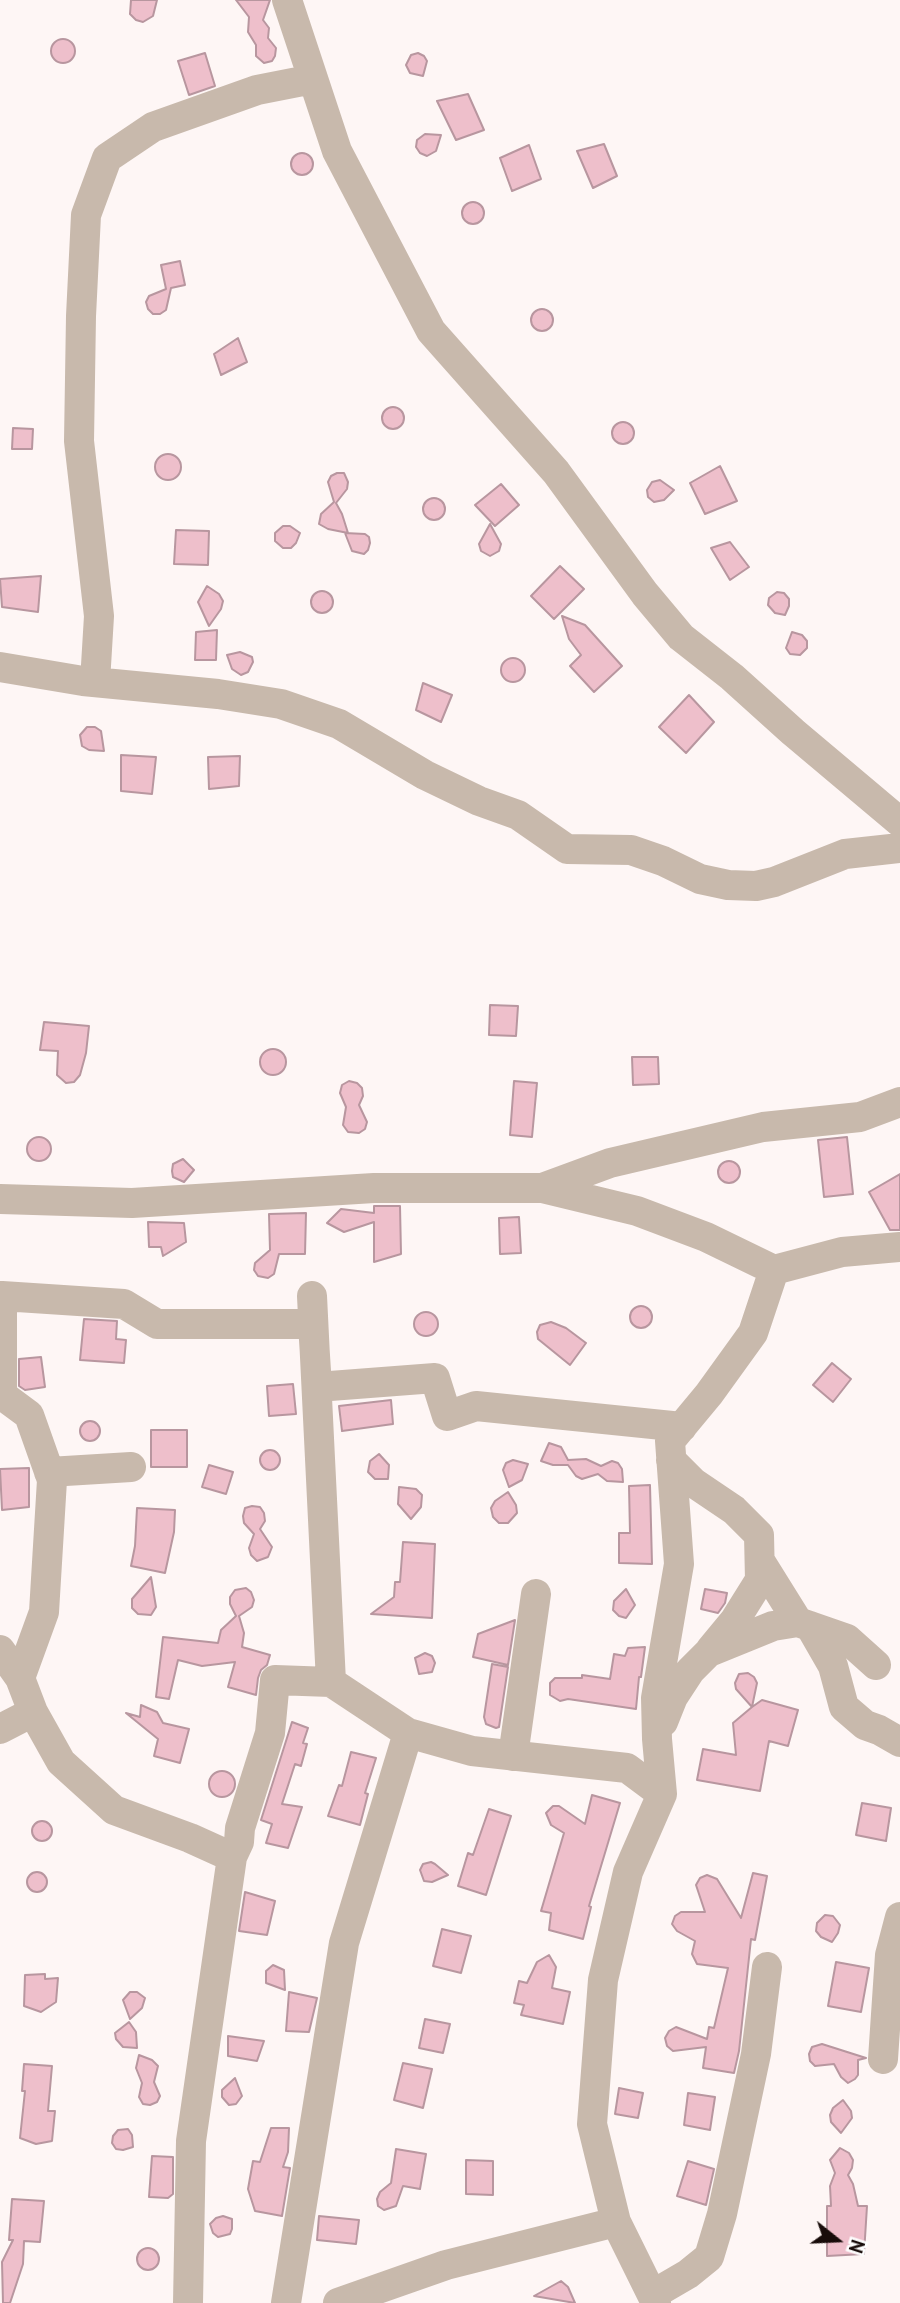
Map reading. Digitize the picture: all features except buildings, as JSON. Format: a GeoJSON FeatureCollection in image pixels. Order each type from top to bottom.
{"type":"FeatureCollection","features":[{"type":"Feature","properties":{"kind":"street"},"geometry":{"type":"LineString","coordinates":[[287,0],[337,150],[431,331],[556,472],[645,594],[681,637],[732,677],[900,822]]}},
{"type":"Feature","properties":{"kind":"street"},"geometry":{"type":"LineString","coordinates":[[95,682],[99,616],[79,441],[86,215],[90,203],[107,159],[153,127],[257,90],[313,79]]}},
{"type":"Feature","properties":{"kind":"street"},"geometry":{"type":"LineString","coordinates":[[0,667],[95,682],[218,694],[281,704],[339,724],[425,775],[479,801],[518,815],[567,849],[631,850],[700,878],[728,885],[756,886],[774,882],[845,854],[900,848]]}},
{"type":"Feature","properties":{"kind":"street"},"geometry":{"type":"LineString","coordinates":[[542,1188],[610,1163],[763,1127],[860,1117],[900,1102]]}},
{"type":"Feature","properties":{"kind":"street"},"geometry":{"type":"LineString","coordinates":[[0,1199],[132,1203],[374,1188],[542,1188],[638,1211],[706,1237],[774,1270],[842,1252],[900,1247]]}},
{"type":"Feature","properties":{"kind":"street"},"geometry":{"type":"LineString","coordinates":[[767,1967],[756,2054],[722,2214],[709,2257],[654,2299],[616,2222],[592,2124],[603,1980],[628,1872],[662,1794],[656,1698],[679,1564],[670,1441],[709,1394],[753,1333],[774,1270]]}},
{"type":"Feature","properties":{"kind":"street"},"geometry":{"type":"LineString","coordinates":[[20,1678],[44,1612],[52,1480],[29,1415],[2,1395],[2,1296],[124,1304],[157,1324],[313,1310]]}},
{"type":"Feature","properties":{"kind":"street"},"geometry":{"type":"LineString","coordinates":[[313,1310],[317,1387],[435,1378],[447,1416],[476,1406],[682,1427]]}},
{"type":"Feature","properties":{"kind":"street"},"geometry":{"type":"LineString","coordinates":[[313,1310],[331,1682]]}},
{"type":"Feature","properties":{"kind":"street"},"geometry":{"type":"LineString","coordinates":[[657,1739],[673,1697],[690,1671],[735,1620],[760,1580],[759,1535],[734,1510],[694,1483],[671,1460]]}},
{"type":"Feature","properties":{"kind":"street"},"geometry":{"type":"LineString","coordinates":[[49,1472],[131,1467]]}},
{"type":"Feature","properties":{"kind":"street"},"geometry":{"type":"LineString","coordinates":[[760,1561],[833,1666],[844,1707],[865,1725],[900,1742]]}},
{"type":"Feature","properties":{"kind":"street"},"geometry":{"type":"LineString","coordinates":[[513,1756],[536,1594]]}},
{"type":"Feature","properties":{"kind":"street"},"geometry":{"type":"LineString","coordinates":[[709,1652],[773,1626],[804,1624],[847,1639],[876,1665]]}},
{"type":"Feature","properties":{"kind":"street"},"geometry":{"type":"LineString","coordinates":[[0,1650],[20,1678],[33,1712],[61,1762],[114,1810],[190,1838],[232,1857]]}},
{"type":"Feature","properties":{"kind":"street"},"geometry":{"type":"LineString","coordinates":[[188,2303],[191,2141],[232,1857],[239,1842],[240,1828],[270,1733],[275,1679],[331,1682],[408,1733],[472,1752],[627,1768],[662,1794]]}},
{"type":"Feature","properties":{"kind":"street"},"geometry":{"type":"LineString","coordinates":[[0,1729],[33,1712]]}},
{"type":"Feature","properties":{"kind":"street"},"geometry":{"type":"LineString","coordinates":[[286,2303],[344,1943],[408,1733]]}},
{"type":"Feature","properties":{"kind":"street"},"geometry":{"type":"LineString","coordinates":[[883,2059],[890,1955],[900,1917]]}},
{"type":"Feature","properties":{"kind":"street"},"geometry":{"type":"LineString","coordinates":[[338,2303],[446,2265],[616,2222]]}}]}
